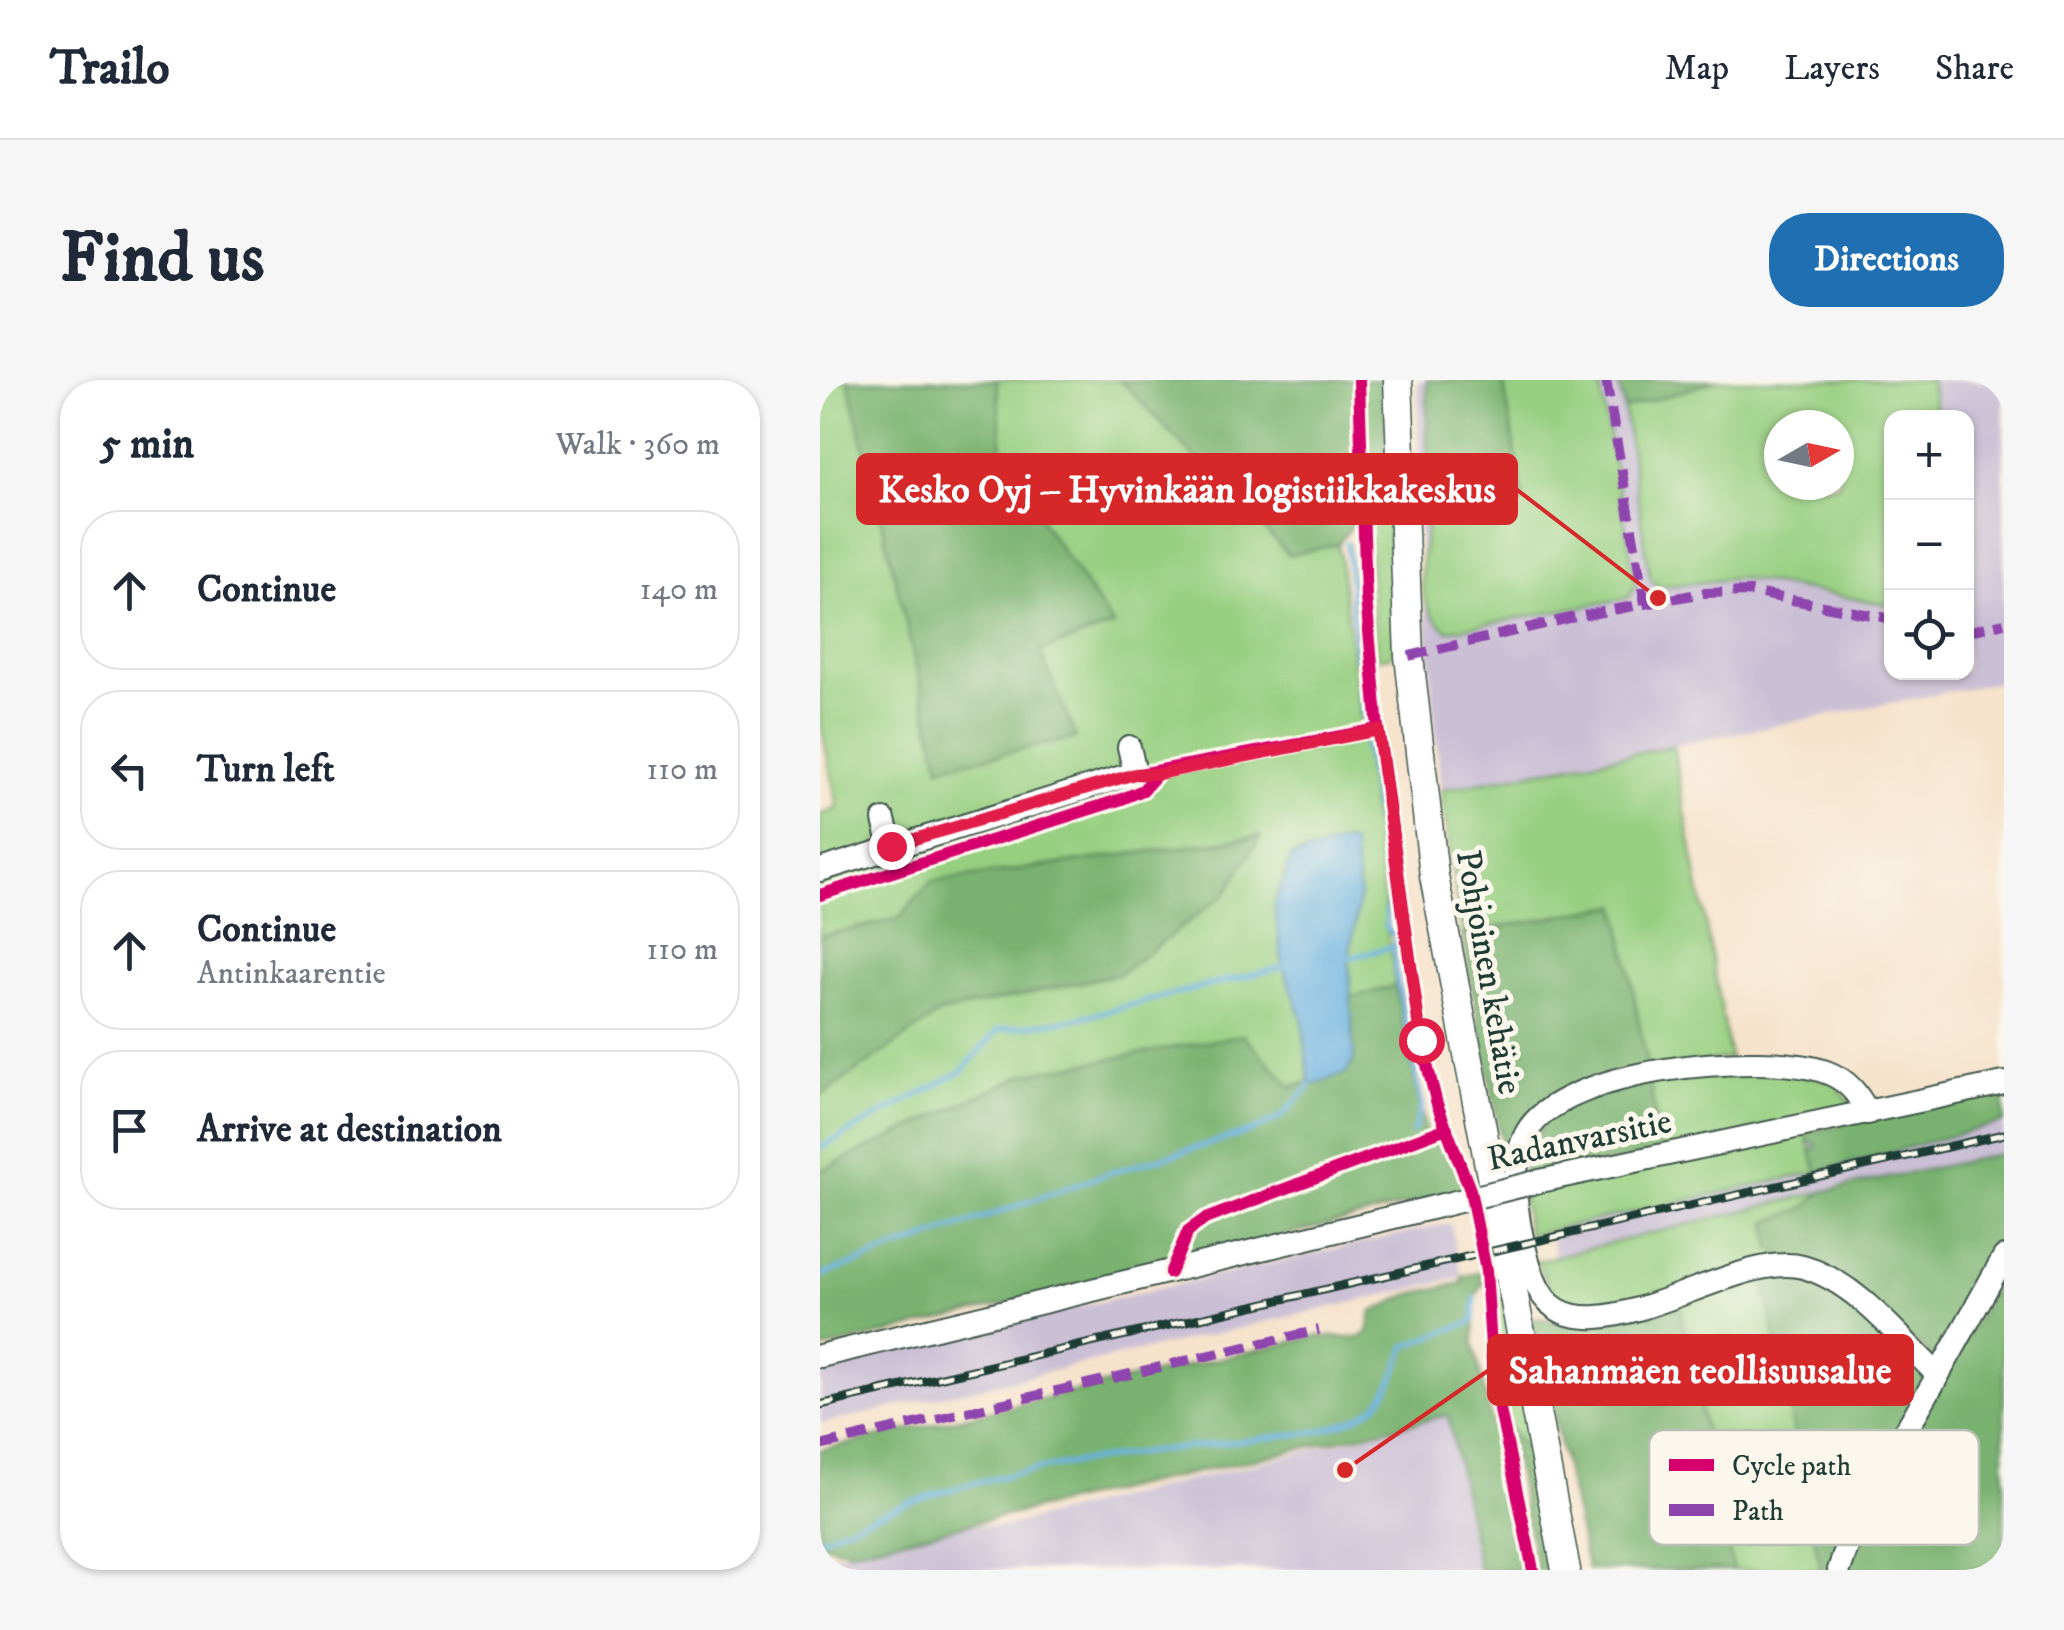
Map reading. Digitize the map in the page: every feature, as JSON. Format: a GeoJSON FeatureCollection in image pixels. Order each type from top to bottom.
{"type":"FeatureCollection","features":[{"type":"Feature","properties":{"kind":"main road","name":"Pohjoinen kehätie"},"geometry":{"type":"LineString","coordinates":[[1398,380],[1409,656],[1434,876],[1566,1570]]}},
{"type":"Feature","properties":{"kind":"street"},"geometry":{"type":"LineString","coordinates":[[820,870],[1135,774],[1129,746]]}},
{"type":"Feature","properties":{"kind":"street"},"geometry":{"type":"LineString","coordinates":[[884,820],[891,846]]}},
{"type":"Feature","properties":{"kind":"street"},"geometry":{"type":"LineString","coordinates":[[1868,1113],[1859,1094],[1844,1080],[1826,1072],[1766,1063],[1650,1074],[1578,1092],[1541,1114],[1519,1151],[1517,1190],[1530,1262],[1535,1280],[1550,1304],[1569,1316],[1586,1318],[1644,1308],[1738,1271],[1780,1264],[1802,1267],[1825,1275],[1868,1307],[1938,1375]]}},
{"type":"Feature","properties":{"kind":"street","name":"Radanvarsitie"},"geometry":{"type":"LineString","coordinates":[[820,1356],[1443,1204],[2004,1083]]}},
{"type":"Feature","properties":{"kind":"street"},"geometry":{"type":"LineString","coordinates":[[1906,1430],[2004,1257]]}},
{"type":"Feature","properties":{"kind":"street"},"geometry":{"type":"LineString","coordinates":[[1840,1570],[1848,1545]]}},
{"type":"Feature","properties":{"kind":"shaded area"},"geometry":{"type":"Polygon","coordinates":[[[1418,380],[2004,380],[2004,681],[1441,790],[1418,524],[1418,380]]]}},
{"type":"Feature","properties":{"kind":"shaded area"},"geometry":{"type":"Polygon","coordinates":[[[2004,1097],[2004,1153],[1555,1257],[1543,1202],[2004,1097]]]}},
{"type":"Feature","properties":{"kind":"shaded area"},"geometry":{"type":"Polygon","coordinates":[[[1450,1223],[1462,1277],[820,1424],[820,1365],[1450,1223]]]}},
{"type":"Feature","properties":{"kind":"shaded area"},"geometry":{"type":"Polygon","coordinates":[[[1448,1415],[1479,1570],[820,1570],[820,1558],[969,1524],[1004,1527],[1448,1415]]]}},
{"type":"Feature","properties":{"kind":"green space"},"geometry":{"type":"Polygon","coordinates":[[[820,380],[848,380],[940,766],[1075,737],[1040,651],[1113,625],[1003,465],[997,380],[1120,380],[1289,555],[1338,544],[1395,986],[1341,1001],[1320,1079],[1292,1087],[1025,1074],[820,1171],[820,1096],[940,1013],[1121,973],[1259,836],[931,882],[899,919],[820,936],[820,815],[838,808],[820,721],[820,380]]]}},
{"type":"Feature","properties":{"kind":"green space"},"geometry":{"type":"Polygon","coordinates":[[[848,380],[997,380],[1003,465],[1113,626],[1040,651],[1076,738],[940,767],[848,380]]]}},
{"type":"Feature","properties":{"kind":"green space"},"geometry":{"type":"Polygon","coordinates":[[[1120,380],[1386,380],[1387,481],[1338,544],[1289,555],[1120,380]]]}},
{"type":"Feature","properties":{"kind":"green space"},"geometry":{"type":"Polygon","coordinates":[[[1427,380],[1503,380],[1524,502],[1427,523],[1427,380]]]}},
{"type":"Feature","properties":{"kind":"green space"},"geometry":{"type":"Polygon","coordinates":[[[1503,380],[1599,380],[1636,585],[1628,598],[1448,631],[1424,596],[1422,568],[1427,523],[1524,502],[1503,380]]]}},
{"type":"Feature","properties":{"kind":"green space"},"geometry":{"type":"Polygon","coordinates":[[[1618,380],[1718,380],[1624,409],[1618,380]]]}},
{"type":"Feature","properties":{"kind":"green space"},"geometry":{"type":"Polygon","coordinates":[[[1718,380],[1931,380],[1936,410],[1884,410],[1884,604],[1740,578],[1658,587],[1650,578],[1624,409],[1718,380]]]}},
{"type":"Feature","properties":{"kind":"green space"},"geometry":{"type":"Polygon","coordinates":[[[1387,481],[1395,652],[1390,657],[1376,658],[1366,509],[1387,481]]]}},
{"type":"Feature","properties":{"kind":"green space"},"geometry":{"type":"Polygon","coordinates":[[[1673,746],[1730,1058],[1648,1070],[1617,905],[1462,934],[1441,790],[1673,746]]]}},
{"type":"Feature","properties":{"kind":"green space"},"geometry":{"type":"Polygon","coordinates":[[[1261,836],[1226,893],[1121,973],[940,1013],[820,1096],[820,936],[899,919],[931,882],[1261,836]]]}},
{"type":"Feature","properties":{"kind":"green space"},"geometry":{"type":"Polygon","coordinates":[[[1617,905],[1648,1070],[1548,1099],[1507,1172],[1462,934],[1617,905]]]}},
{"type":"Feature","properties":{"kind":"green space"},"geometry":{"type":"Polygon","coordinates":[[[1395,986],[1428,1142],[1449,1149],[1465,1191],[820,1350],[820,1171],[1025,1074],[1243,1035],[1292,1087],[1320,1079],[1341,1000],[1395,986]]]}},
{"type":"Feature","properties":{"kind":"green space"},"geometry":{"type":"Polygon","coordinates":[[[1765,1067],[1833,1081],[1854,1107],[1661,1154],[1649,1079],[1765,1067]]]}},
{"type":"Feature","properties":{"kind":"green space"},"geometry":{"type":"Polygon","coordinates":[[[1649,1078],[1661,1154],[1520,1179],[1546,1114],[1649,1078]]]}},
{"type":"Feature","properties":{"kind":"green space"},"geometry":{"type":"Polygon","coordinates":[[[2004,1089],[2004,1122],[1817,1172],[1811,1150],[1817,1148],[1816,1143],[1809,1144],[1806,1132],[2004,1089]]]}},
{"type":"Feature","properties":{"kind":"green space"},"geometry":{"type":"Polygon","coordinates":[[[1806,1132],[1817,1172],[1528,1235],[1522,1194],[1806,1132]]]}},
{"type":"Feature","properties":{"kind":"green space"},"geometry":{"type":"Polygon","coordinates":[[[2004,1153],[2004,1242],[1935,1359],[1864,1300],[1771,1249],[1768,1222],[1805,1208],[1822,1192],[2004,1153]]]}},
{"type":"Feature","properties":{"kind":"green space"},"geometry":{"type":"Polygon","coordinates":[[[1822,1192],[1805,1208],[1768,1222],[1782,1259],[1600,1309],[1558,1303],[1536,1261],[1822,1192]]]}},
{"type":"Feature","properties":{"kind":"green space"},"geometry":{"type":"Polygon","coordinates":[[[1781,1268],[1846,1296],[1923,1372],[1925,1384],[1902,1430],[1794,1430],[1762,1269],[1781,1268]]]}},
{"type":"Feature","properties":{"kind":"green space"},"geometry":{"type":"Polygon","coordinates":[[[1498,1269],[1534,1458],[1508,1428],[1497,1367],[1490,1271],[1498,1269]]]}},
{"type":"Feature","properties":{"kind":"green space"},"geometry":{"type":"Polygon","coordinates":[[[1762,1269],[1794,1430],[1705,1430],[1678,1299],[1762,1269]]]}},
{"type":"Feature","properties":{"kind":"green space"},"geometry":{"type":"Polygon","coordinates":[[[2004,1270],[2004,1570],[1848,1570],[1852,1545],[1979,1545],[1979,1430],[1916,1430],[2004,1270]]]}},
{"type":"Feature","properties":{"kind":"green space"},"geometry":{"type":"Polygon","coordinates":[[[1481,1272],[1483,1284],[1475,1298],[1474,1346],[1525,1570],[1479,1570],[1448,1415],[850,1551],[820,1544],[820,1450],[1318,1336],[1360,1338],[1368,1332],[1372,1312],[1411,1294],[1463,1283],[1462,1277],[1481,1272]]]}},
{"type":"Feature","properties":{"kind":"green space"},"geometry":{"type":"Polygon","coordinates":[[[1678,1299],[1705,1430],[1649,1430],[1649,1545],[1728,1545],[1733,1570],[1588,1570],[1532,1318],[1568,1322],[1678,1299]]]}},
{"type":"Feature","properties":{"kind":"green space"},"geometry":{"type":"Polygon","coordinates":[[[1508,1428],[1534,1458],[1554,1570],[1537,1570],[1508,1428]]]}},
{"type":"Feature","properties":{"kind":"green space"},"geometry":{"type":"Polygon","coordinates":[[[1728,1545],[1816,1545],[1821,1570],[1733,1570],[1728,1545]]]}},
{"type":"Feature","properties":{"kind":"green space"},"geometry":{"type":"Polygon","coordinates":[[[1816,1545],[1846,1545],[1834,1570],[1821,1570],[1816,1545]]]}},
{"type":"Feature","properties":{"kind":"water"},"geometry":{"type":"Polygon","coordinates":[[[1345,842],[1353,844],[1360,894],[1349,958],[1354,1060],[1346,1073],[1310,1086],[1302,1017],[1283,967],[1274,904],[1291,857],[1345,842]]]}},
{"type":"Feature","properties":{"kind":"waterway"},"geometry":{"type":"LineString","coordinates":[[1347,543],[1357,659]]}},
{"type":"Feature","properties":{"kind":"waterway"},"geometry":{"type":"LineString","coordinates":[[1360,683],[1364,717]]}},
{"type":"Feature","properties":{"kind":"waterway"},"geometry":{"type":"LineString","coordinates":[[1365,745],[1389,895],[1386,927],[1397,938],[1395,945]]}},
{"type":"Feature","properties":{"kind":"waterway"},"geometry":{"type":"LineString","coordinates":[[1349,958],[1395,946],[1395,967],[1422,1105],[1413,1132]]}},
{"type":"Feature","properties":{"kind":"waterway"},"geometry":{"type":"LineString","coordinates":[[820,1148],[962,1071],[998,1030],[1075,1019],[1283,967]]}},
{"type":"Feature","properties":{"kind":"waterway"},"geometry":{"type":"LineString","coordinates":[[820,1276],[1109,1173],[1256,1130],[1281,1117],[1310,1086]]}},
{"type":"Feature","properties":{"kind":"waterway"},"geometry":{"type":"LineString","coordinates":[[820,1540],[938,1493],[1001,1477],[1064,1464],[1321,1431],[1341,1424],[1378,1403],[1406,1346],[1474,1321],[1475,1298]]}},
{"type":"Feature","properties":{"kind":"railway"},"geometry":{"type":"LineString","coordinates":[[820,1405],[2004,1134]]}},
{"type":"Feature","properties":{"kind":"marked path"},"geometry":{"type":"LineString","coordinates":[[1606,380],[1645,604]]}},
{"type":"Feature","properties":{"kind":"marked path"},"geometry":{"type":"LineString","coordinates":[[1409,656],[1570,618],[1703,593],[1751,592],[1884,617]]}},
{"type":"Feature","properties":{"kind":"marked path"},"geometry":{"type":"LineString","coordinates":[[1974,630],[2004,623]]}},
{"type":"Feature","properties":{"kind":"marked path"},"geometry":{"type":"LineString","coordinates":[[820,1446],[1319,1330]]}},
{"type":"Feature","properties":{"kind":"cycle path"},"geometry":{"type":"LineString","coordinates":[[1359,380],[1366,598],[1378,729],[1421,1041],[1437,1104],[1470,1190],[1486,1271],[1493,1376],[1533,1570]]}},
{"type":"Feature","properties":{"kind":"cycle path"},"geometry":{"type":"LineString","coordinates":[[1140,774],[1378,729]]}},
{"type":"Feature","properties":{"kind":"cycle path"},"geometry":{"type":"LineString","coordinates":[[820,895],[1122,799],[1143,790],[1157,774]]}},
{"type":"Feature","properties":{"kind":"cycle path"},"geometry":{"type":"LineString","coordinates":[[1170,1273],[1188,1231],[1205,1219],[1447,1128]]}},
{"type":"Feature","properties":{"kind":"place","name":"Kesko Oyj – Hyvinkään logistiikkakeskus"},"geometry":{"type":"Point","coordinates":[1658,598]}},
{"type":"Feature","properties":{"kind":"place","name":"Sahanmäen teollisuusalue"},"geometry":{"type":"Point","coordinates":[1345,1470]}},
{"type":"Feature","properties":{"kind":"route"},"geometry":{"type":"LineString","coordinates":[[891,846],[1135,774],[1158,774],[1378,730],[1421,1040]]}}]}
